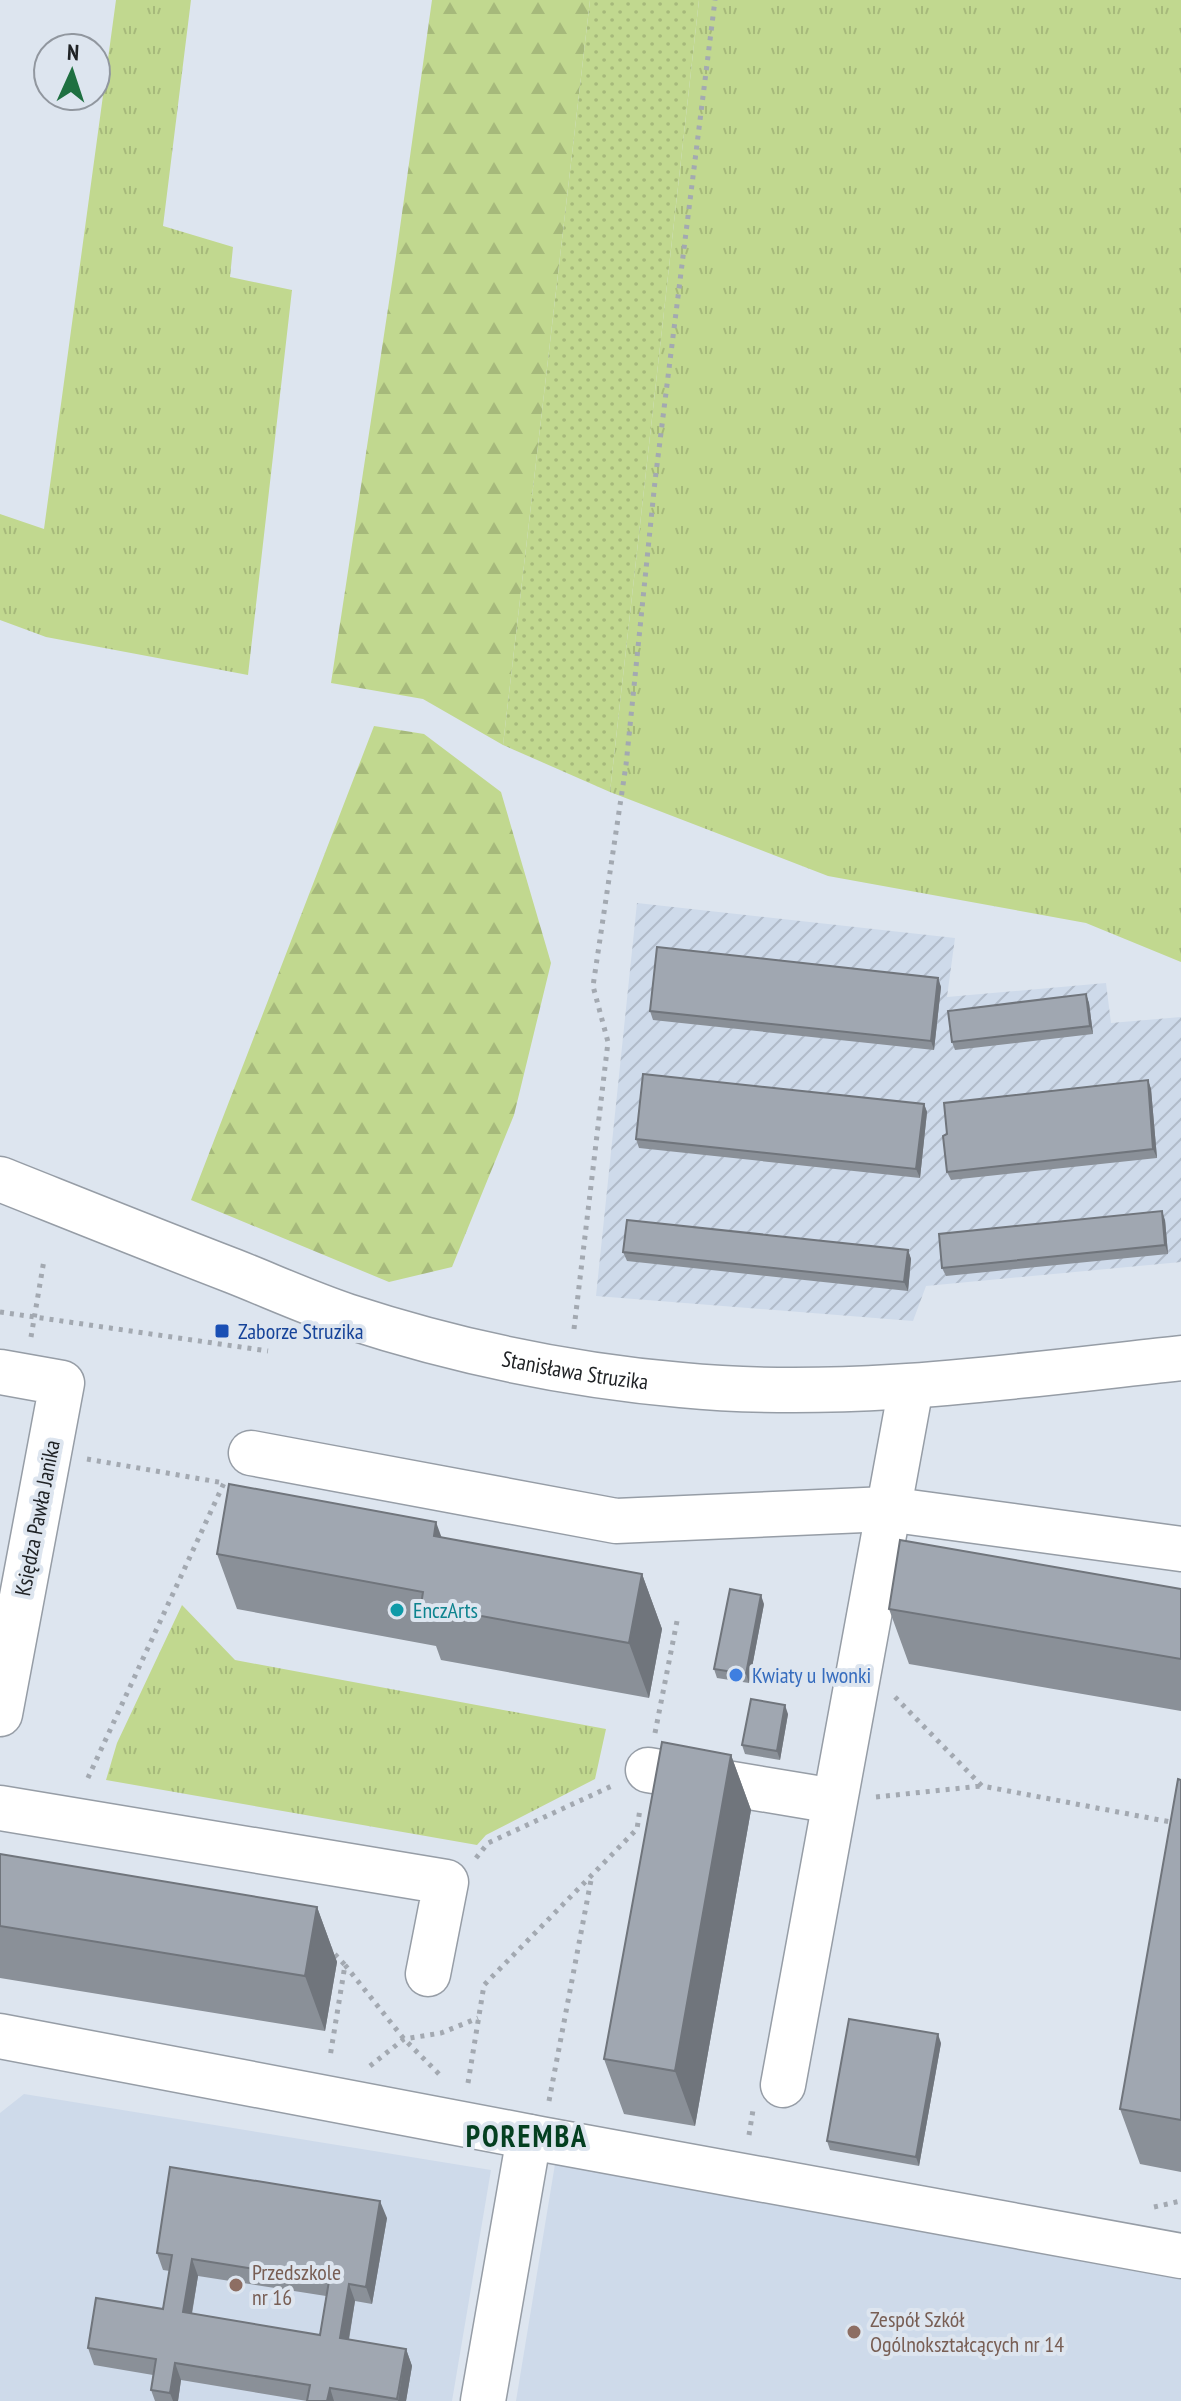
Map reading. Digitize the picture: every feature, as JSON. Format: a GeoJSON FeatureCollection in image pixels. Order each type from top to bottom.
{"type":"FeatureCollection","features":[{"type":"Feature","properties":{"kind":"street","name":"Stanisława Struzika"},"geometry":{"type":"LineString","coordinates":[[0,1179],[344,1315],[423,1338],[619,1379],[700,1387],[838,1390],[911,1387],[1181,1358]]}},
{"type":"Feature","properties":{"kind":"street","name":"Księdza Pawła Janika"},"geometry":{"type":"LineString","coordinates":[[0,1372],[62,1383],[0,1714]]}},
{"type":"Feature","properties":{"kind":"street"},"geometry":{"type":"LineString","coordinates":[[783,2085],[911,1387]]}},
{"type":"Feature","properties":{"kind":"street"},"geometry":{"type":"LineString","coordinates":[[251,1453],[616,1521],[887,1509],[1181,1549]]}},
{"type":"Feature","properties":{"kind":"street"},"geometry":{"type":"LineString","coordinates":[[648,1770],[834,1801]]}},
{"type":"Feature","properties":{"kind":"street"},"geometry":{"type":"LineString","coordinates":[[0,1808],[446,1882],[428,1974]]}},
{"type":"Feature","properties":{"kind":"street"},"geometry":{"type":"LineString","coordinates":[[0,2036],[323,2098],[463,2112],[535,2138],[1181,2256]]}},
{"type":"Feature","properties":{"kind":"street"},"geometry":{"type":"LineString","coordinates":[[483,2401],[535,2138]]}},
{"type":"Feature","properties":{"kind":"path"},"geometry":{"type":"LineString","coordinates":[[569,1370],[608,1042],[593,986],[626,765],[655,481],[715,0]]}},
{"type":"Feature","properties":{"kind":"path"},"geometry":{"type":"LineString","coordinates":[[0,1312],[268,1351]]}},
{"type":"Feature","properties":{"kind":"path"},"geometry":{"type":"LineString","coordinates":[[69,1819],[224,1483],[85,1459]]}},
{"type":"Feature","properties":{"kind":"path"},"geometry":{"type":"LineString","coordinates":[[463,2112],[484,1985],[637,1829],[678,1616]]}},
{"type":"Feature","properties":{"kind":"path"},"geometry":{"type":"LineString","coordinates":[[860,1660],[982,1786]]}},
{"type":"Feature","properties":{"kind":"path"},"geometry":{"type":"LineString","coordinates":[[481,1854],[488,1843],[648,1770]]}},
{"type":"Feature","properties":{"kind":"path"},"geometry":{"type":"LineString","coordinates":[[834,1801],[982,1786],[1181,1824]]}},
{"type":"Feature","properties":{"kind":"path"},"geometry":{"type":"LineString","coordinates":[[535,2138],[592,1874]]}},
{"type":"Feature","properties":{"kind":"path"},"geometry":{"type":"LineString","coordinates":[[326,1944],[463,2112]]}},
{"type":"Feature","properties":{"kind":"path"},"geometry":{"type":"LineString","coordinates":[[323,2098],[345,1965]]}},
{"type":"Feature","properties":{"kind":"path"},"geometry":{"type":"LineString","coordinates":[[323,2098],[344,2087],[404,2039],[441,2033],[478,2018]]}},
{"type":"Feature","properties":{"kind":"path"},"geometry":{"type":"LineString","coordinates":[[743,2176],[753,2110],[783,2085]]}},
{"type":"Feature","properties":{"kind":"shaded area"},"geometry":{"type":"Polygon","coordinates":[[[637,903],[955,938],[947,997],[1106,983],[1111,1023],[1181,1017],[1181,1262],[926,1286],[913,1321],[596,1296],[637,903]]]}},
{"type":"Feature","properties":{"kind":"shaded area","name":"Przedszkole nr 16"},"geometry":{"type":"Polygon","coordinates":[[[24,2094],[491,2170],[452,2401],[0,2401],[0,2113],[24,2094]]]}},
{"type":"Feature","properties":{"kind":"shaded area","name":"Zespół Szkół Ogólnokształcących nr 14"},"geometry":{"type":"Polygon","coordinates":[[[557,2152],[1181,2263],[1181,2401],[516,2401],[557,2152]]]}},
{"type":"Feature","properties":{"kind":"green space"},"geometry":{"type":"Polygon","coordinates":[[[116,0],[191,0],[163,226],[233,247],[230,277],[292,290],[248,675],[46,637],[0,620],[0,514],[44,529],[101,112],[112,112],[112,32],[116,0]]]}},
{"type":"Feature","properties":{"kind":"green space"},"geometry":{"type":"Polygon","coordinates":[[[432,0],[590,0],[503,745],[423,699],[331,683],[432,0]]]}},
{"type":"Feature","properties":{"kind":"green space"},"geometry":{"type":"Polygon","coordinates":[[[590,0],[699,0],[610,792],[503,745],[590,0]]]}},
{"type":"Feature","properties":{"kind":"green space"},"geometry":{"type":"Polygon","coordinates":[[[699,0],[1181,0],[1181,962],[1086,923],[828,876],[610,792],[699,0]]]}},
{"type":"Feature","properties":{"kind":"green space"},"geometry":{"type":"Polygon","coordinates":[[[374,726],[424,734],[501,792],[551,963],[514,1115],[452,1267],[389,1282],[191,1200],[374,726]]]}},
{"type":"Feature","properties":{"kind":"green space"},"geometry":{"type":"Polygon","coordinates":[[[182,1605],[235,1660],[606,1729],[595,1779],[486,1835],[477,1845],[106,1780],[117,1743],[182,1605]]]}},
{"type":"Feature","properties":{"kind":"building"},"geometry":{"type":"Polygon","coordinates":[[[657,947],[938,978],[931,1041],[650,1011],[657,947]]]}},
{"type":"Feature","properties":{"kind":"building"},"geometry":{"type":"Polygon","coordinates":[[[1086,994],[1090,1026],[952,1042],[948,1011],[1086,994]]]}},
{"type":"Feature","properties":{"kind":"building"},"geometry":{"type":"Polygon","coordinates":[[[643,1074],[924,1104],[916,1169],[636,1139],[643,1074]]]}},
{"type":"Feature","properties":{"kind":"building"},"geometry":{"type":"Polygon","coordinates":[[[1148,1080],[1153,1149],[947,1172],[943,1136],[947,1134],[944,1103],[1148,1080]]]}},
{"type":"Feature","properties":{"kind":"building"},"geometry":{"type":"Polygon","coordinates":[[[1162,1211],[1165,1245],[942,1268],[939,1234],[1162,1211]]]}},
{"type":"Feature","properties":{"kind":"building"},"geometry":{"type":"Polygon","coordinates":[[[627,1220],[908,1250],[904,1282],[623,1252],[627,1220]]]}},
{"type":"Feature","properties":{"kind":"building"},"geometry":{"type":"Polygon","coordinates":[[[229,1484],[436,1522],[434,1536],[642,1574],[629,1643],[421,1605],[423,1592],[217,1554],[229,1484]]]}},
{"type":"Feature","properties":{"kind":"building"},"geometry":{"type":"Polygon","coordinates":[[[900,1540],[1181,1589],[1181,1659],[889,1609],[900,1540]]]}},
{"type":"Feature","properties":{"kind":"building"},"geometry":{"type":"Polygon","coordinates":[[[730,1589],[761,1595],[746,1674],[714,1669],[730,1589]]]}},
{"type":"Feature","properties":{"kind":"building"},"geometry":{"type":"Polygon","coordinates":[[[751,1699],[785,1705],[777,1751],[742,1745],[751,1699]]]}},
{"type":"Feature","properties":{"kind":"building"},"geometry":{"type":"Polygon","coordinates":[[[662,1742],[731,1755],[675,2071],[604,2059],[662,1742]]]}},
{"type":"Feature","properties":{"kind":"building"},"geometry":{"type":"Polygon","coordinates":[[[1178,1779],[1181,1780],[1181,2120],[1120,2109],[1178,1779]]]}},
{"type":"Feature","properties":{"kind":"building"},"geometry":{"type":"Polygon","coordinates":[[[0,1854],[317,1907],[305,1976],[0,1926],[0,1854]]]}},
{"type":"Feature","properties":{"kind":"building"},"geometry":{"type":"Polygon","coordinates":[[[849,2019],[938,2034],[916,2157],[827,2141],[849,2019]]]}},
{"type":"Feature","properties":{"kind":"building"},"geometry":{"type":"Polygon","coordinates":[[[170,2167],[380,2201],[366,2287],[349,2284],[340,2338],[406,2349],[397,2399],[330,2388],[327,2401],[307,2401],[310,2385],[175,2363],[170,2393],[151,2390],[156,2359],[88,2348],[96,2298],[163,2309],[172,2255],[157,2253],[170,2167]],[[192,2259],[183,2312],[320,2335],[329,2281],[192,2259]]]}},
{"type":"Feature","properties":{"kind":"place","name":"Zaborze Struzika"},"geometry":{"type":"Point","coordinates":[222,1331]}},
{"type":"Feature","properties":{"kind":"place","name":"EnczArts"},"geometry":{"type":"Point","coordinates":[397,1610]}},
{"type":"Feature","properties":{"kind":"place","name":"Kwiaty u Iwonki"},"geometry":{"type":"Point","coordinates":[736,1675]}},
{"type":"Feature","properties":{"kind":"place","name":"Przedszkole nr 16"},"geometry":{"type":"Point","coordinates":[236,2285]}},
{"type":"Feature","properties":{"kind":"place","name":"Zespół Szkół Ogólnokształcących nr 14"},"geometry":{"type":"Point","coordinates":[854,2332]}},
{"type":"Feature","properties":{"kind":"district","name":"POREMBA"},"geometry":{"type":"Point","coordinates":[527,2137]}}]}
